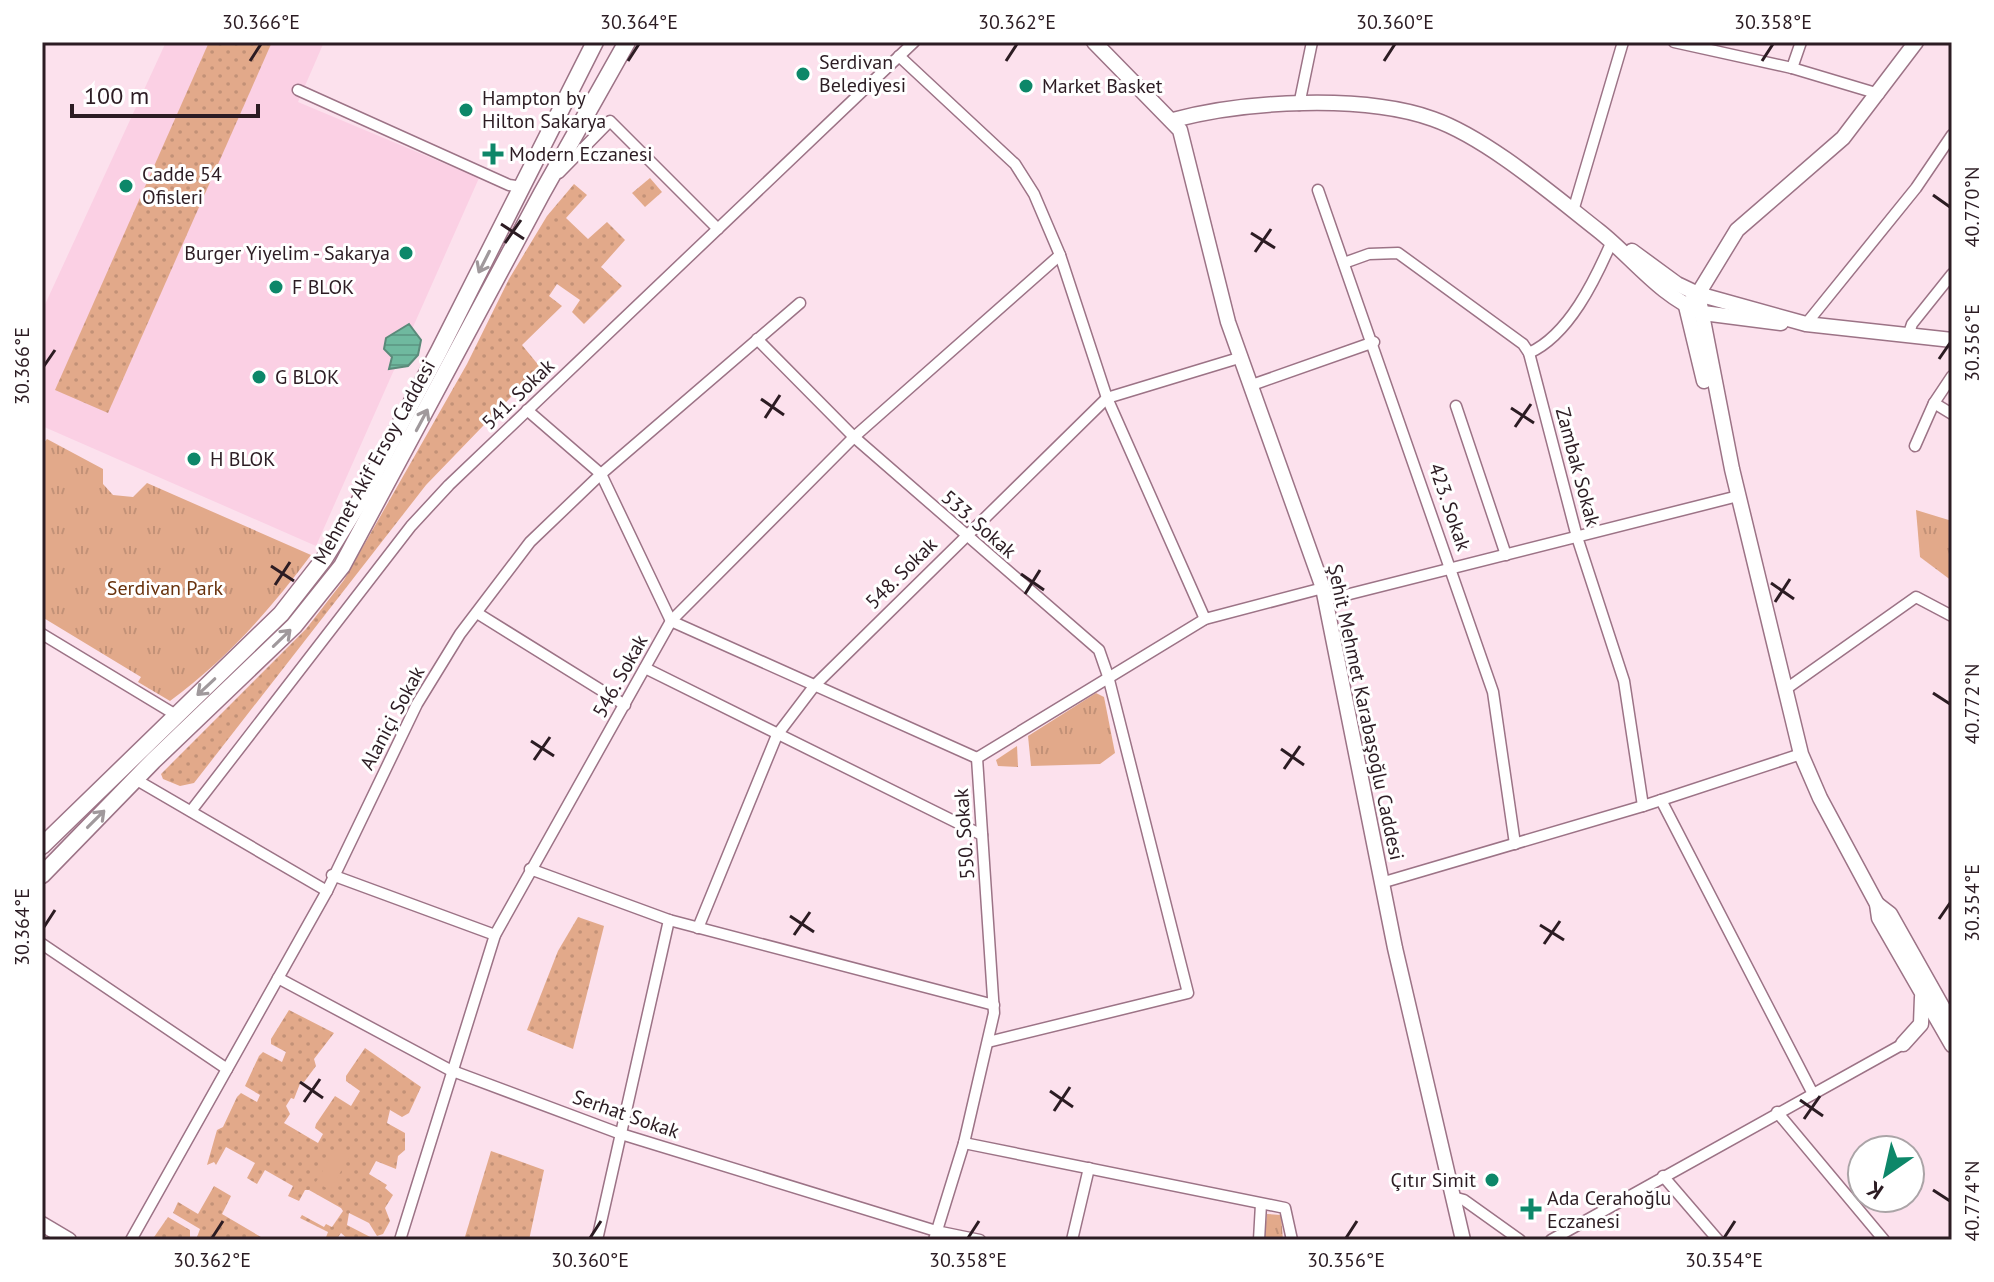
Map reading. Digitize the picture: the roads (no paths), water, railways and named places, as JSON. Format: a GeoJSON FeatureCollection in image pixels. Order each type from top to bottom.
{"type":"FeatureCollection","features":[{"type":"Feature","properties":{"kind":"main road","name":"Mehmet Akif Ersoy Caddesi"},"geometry":{"type":"LineString","coordinates":[[42,846],[281,614],[324,559],[365,491],[595,42]]}},
{"type":"Feature","properties":{"kind":"main road","name":"Mehmet Akif Ersoy Caddesi"},"geometry":{"type":"LineString","coordinates":[[42,875],[135,779],[294,626],[342,566],[545,187],[627,42]]}},
{"type":"Feature","properties":{"kind":"main road"},"geometry":{"type":"LineString","coordinates":[[1686,306],[1698,294],[1721,254],[1747,220],[1843,138],[1916,42]]}},
{"type":"Feature","properties":{"kind":"main road","name":"Şehit Mehmet Karabaşoğlu Caddesi"},"geometry":{"type":"LineString","coordinates":[[1096,43],[1173,120],[1190,163],[1222,301],[1325,594],[1381,883],[1463,1240]]}},
{"type":"Feature","properties":{"kind":"main road"},"geometry":{"type":"LineString","coordinates":[[1173,120],[1257,107],[1299,105],[1367,106],[1435,119],[1509,163],[1612,241],[1616,249],[1686,306],[1725,318],[1952,340]]}},
{"type":"Feature","properties":{"kind":"main road"},"geometry":{"type":"LineString","coordinates":[[1612,241],[1620,242],[1677,284],[1698,294],[1806,324]]}},
{"type":"Feature","properties":{"kind":"main road"},"geometry":{"type":"LineString","coordinates":[[1698,294],[1705,342],[1738,496],[1801,754],[1820,798],[1877,904],[1879,918],[1922,996],[1921,1024],[1903,1044]]}},
{"type":"Feature","properties":{"kind":"main road"},"geometry":{"type":"LineString","coordinates":[[1686,306],[1711,406],[1732,469]]}},
{"type":"Feature","properties":{"kind":"main road"},"geometry":{"type":"LineString","coordinates":[[1877,904],[1890,914],[1947,1022],[1952,1045]]}},
{"type":"Feature","properties":{"kind":"main road"},"geometry":{"type":"LineString","coordinates":[[1907,968],[1947,1022]]}},
{"type":"Feature","properties":{"kind":"main road"},"geometry":{"type":"LineString","coordinates":[[1903,1044],[1947,1022]]}},
{"type":"Feature","properties":{"kind":"main road"},"geometry":{"type":"LineString","coordinates":[[42,1224],[65,1239]]}},
{"type":"Feature","properties":{"kind":"street","name":"541. Sokak"},"geometry":{"type":"LineString","coordinates":[[191,811],[411,526],[527,410],[914,42]]}},
{"type":"Feature","properties":{"kind":"street"},"geometry":{"type":"LineString","coordinates":[[1299,105],[1312,42]]}},
{"type":"Feature","properties":{"kind":"street"},"geometry":{"type":"LineString","coordinates":[[1573,211],[1623,42]]}},
{"type":"Feature","properties":{"kind":"street"},"geometry":{"type":"LineString","coordinates":[[1674,42],[1792,68],[1879,94]]}},
{"type":"Feature","properties":{"kind":"street"},"geometry":{"type":"LineString","coordinates":[[1792,68],[1801,42]]}},
{"type":"Feature","properties":{"kind":"street"},"geometry":{"type":"LineString","coordinates":[[899,56],[1015,164],[1034,194],[1060,255],[1107,398],[1205,619]]}},
{"type":"Feature","properties":{"kind":"street"},"geometry":{"type":"LineString","coordinates":[[298,90],[509,185],[522,187]]}},
{"type":"Feature","properties":{"kind":"street"},"geometry":{"type":"LineString","coordinates":[[545,187],[610,121],[718,229]]}},
{"type":"Feature","properties":{"kind":"street"},"geometry":{"type":"LineString","coordinates":[[1806,324],[1916,188],[1952,135]]}},
{"type":"Feature","properties":{"kind":"street","name":"423. Sokak"},"geometry":{"type":"LineString","coordinates":[[1318,190],[1374,342],[1493,692],[1515,844]]}},
{"type":"Feature","properties":{"kind":"street"},"geometry":{"type":"LineString","coordinates":[[1344,263],[1369,254],[1398,253],[1523,344],[1529,353],[1543,346],[1564,324],[1612,241]]}},
{"type":"Feature","properties":{"kind":"street","name":"546. Sokak"},"geometry":{"type":"LineString","coordinates":[[400,1240],[450,1070],[495,935],[671,621],[854,437],[1060,255]]}},
{"type":"Feature","properties":{"kind":"street"},"geometry":{"type":"LineString","coordinates":[[1908,336],[1912,324],[1952,274]]}},
{"type":"Feature","properties":{"kind":"street","name":"Alaniçi Sokak"},"geometry":{"type":"LineString","coordinates":[[131,1240],[327,891],[332,875],[417,704],[477,613],[530,542],[601,474],[800,303]]}},
{"type":"Feature","properties":{"kind":"street","name":"533. Sokak"},"geometry":{"type":"LineString","coordinates":[[757,339],[854,437],[964,536],[1099,650],[1108,676],[1188,993],[988,1042]]}},
{"type":"Feature","properties":{"kind":"street"},"geometry":{"type":"LineString","coordinates":[[1252,385],[1374,342]]}},
{"type":"Feature","properties":{"kind":"street","name":"Zambak Sokak"},"geometry":{"type":"LineString","coordinates":[[1529,353],[1577,537],[1624,681],[1643,806]]}},
{"type":"Feature","properties":{"kind":"street","name":"548. Sokak"},"geometry":{"type":"LineString","coordinates":[[698,928],[777,735],[815,685],[1107,398],[1242,357]]}},
{"type":"Feature","properties":{"kind":"street"},"geometry":{"type":"LineString","coordinates":[[1915,446],[1934,403],[1952,376]]}},
{"type":"Feature","properties":{"kind":"street"},"geometry":{"type":"LineString","coordinates":[[1934,403],[1952,414]]}},
{"type":"Feature","properties":{"kind":"street"},"geometry":{"type":"LineString","coordinates":[[1456,406],[1506,555]]}},
{"type":"Feature","properties":{"kind":"street"},"geometry":{"type":"LineString","coordinates":[[527,410],[601,474],[671,621],[977,758]]}},
{"type":"Feature","properties":{"kind":"street","name":"550. Sokak"},"geometry":{"type":"LineString","coordinates":[[935,1235],[964,1143],[994,1005],[977,758],[1205,619],[1452,568],[1738,496]]}},
{"type":"Feature","properties":{"kind":"street"},"geometry":{"type":"LineString","coordinates":[[1786,689],[1916,597],[1952,616]]}},
{"type":"Feature","properties":{"kind":"street"},"geometry":{"type":"LineString","coordinates":[[477,613],[625,705]]}},
{"type":"Feature","properties":{"kind":"street"},"geometry":{"type":"LineString","coordinates":[[42,634],[176,715]]}},
{"type":"Feature","properties":{"kind":"street"},"geometry":{"type":"LineString","coordinates":[[645,668],[982,835]]}},
{"type":"Feature","properties":{"kind":"street"},"geometry":{"type":"LineString","coordinates":[[1381,883],[1643,806],[1801,754]]}},
{"type":"Feature","properties":{"kind":"street"},"geometry":{"type":"LineString","coordinates":[[135,779],[327,891]]}},
{"type":"Feature","properties":{"kind":"street"},"geometry":{"type":"LineString","coordinates":[[1661,800],[1812,1092]]}},
{"type":"Feature","properties":{"kind":"street"},"geometry":{"type":"LineString","coordinates":[[530,869],[669,920],[994,1005]]}},
{"type":"Feature","properties":{"kind":"street"},"geometry":{"type":"LineString","coordinates":[[332,875],[495,935]]}},
{"type":"Feature","properties":{"kind":"street"},"geometry":{"type":"LineString","coordinates":[[597,1240],[669,920]]}},
{"type":"Feature","properties":{"kind":"street"},"geometry":{"type":"LineString","coordinates":[[42,944],[227,1069]]}},
{"type":"Feature","properties":{"kind":"street","name":"Serhat Sokak"},"geometry":{"type":"LineString","coordinates":[[278,978],[450,1070],[621,1134],[935,1235],[980,1240]]}},
{"type":"Feature","properties":{"kind":"street"},"geometry":{"type":"LineString","coordinates":[[1551,1240],[1903,1044]]}},
{"type":"Feature","properties":{"kind":"street"},"geometry":{"type":"LineString","coordinates":[[1777,1112],[1884,1240]]}},
{"type":"Feature","properties":{"kind":"street"},"geometry":{"type":"LineString","coordinates":[[964,1143],[1285,1208],[1292,1240]]}},
{"type":"Feature","properties":{"kind":"street"},"geometry":{"type":"LineString","coordinates":[[1072,1240],[1089,1168]]}},
{"type":"Feature","properties":{"kind":"street"},"geometry":{"type":"LineString","coordinates":[[1663,1176],[1718,1240]]}},
{"type":"Feature","properties":{"kind":"street"},"geometry":{"type":"LineString","coordinates":[[1453,1197],[1464,1200],[1520,1240]]}},
{"type":"Feature","properties":{"kind":"street"},"geometry":{"type":"LineString","coordinates":[[1259,1240],[1261,1204]]}},
{"type":"Feature","properties":{"kind":"place","name":"Serdivan Belediyesi"},"geometry":{"type":"Point","coordinates":[803,74]}},
{"type":"Feature","properties":{"kind":"place","name":"Market Basket"},"geometry":{"type":"Point","coordinates":[1026,86]}},
{"type":"Feature","properties":{"kind":"place","name":"Hampton by Hilton Sakarya"},"geometry":{"type":"Point","coordinates":[466,110]}},
{"type":"Feature","properties":{"kind":"place","name":"Modern Eczanesi"},"geometry":{"type":"Point","coordinates":[493,154]}},
{"type":"Feature","properties":{"kind":"place","name":"Cadde 54 Ofisleri"},"geometry":{"type":"Point","coordinates":[126,186]}},
{"type":"Feature","properties":{"kind":"place","name":"Burger Yiyelim - Sakarya"},"geometry":{"type":"Point","coordinates":[406,253]}},
{"type":"Feature","properties":{"kind":"place","name":"F BLOK"},"geometry":{"type":"Point","coordinates":[276,287]}},
{"type":"Feature","properties":{"kind":"place","name":"G BLOK"},"geometry":{"type":"Point","coordinates":[259,377]}},
{"type":"Feature","properties":{"kind":"place","name":"H BLOK"},"geometry":{"type":"Point","coordinates":[194,459]}},
{"type":"Feature","properties":{"kind":"place","name":"Çıtır Simit"},"geometry":{"type":"Point","coordinates":[1492,1180]}},
{"type":"Feature","properties":{"kind":"place","name":"Ada Cerahoğlu Eczanesi"},"geometry":{"type":"Point","coordinates":[1531,1209]}},
{"type":"Feature","properties":{"kind":"park label","name":"Serdivan Park"},"geometry":{"type":"Point","coordinates":[165,588]}}]}
